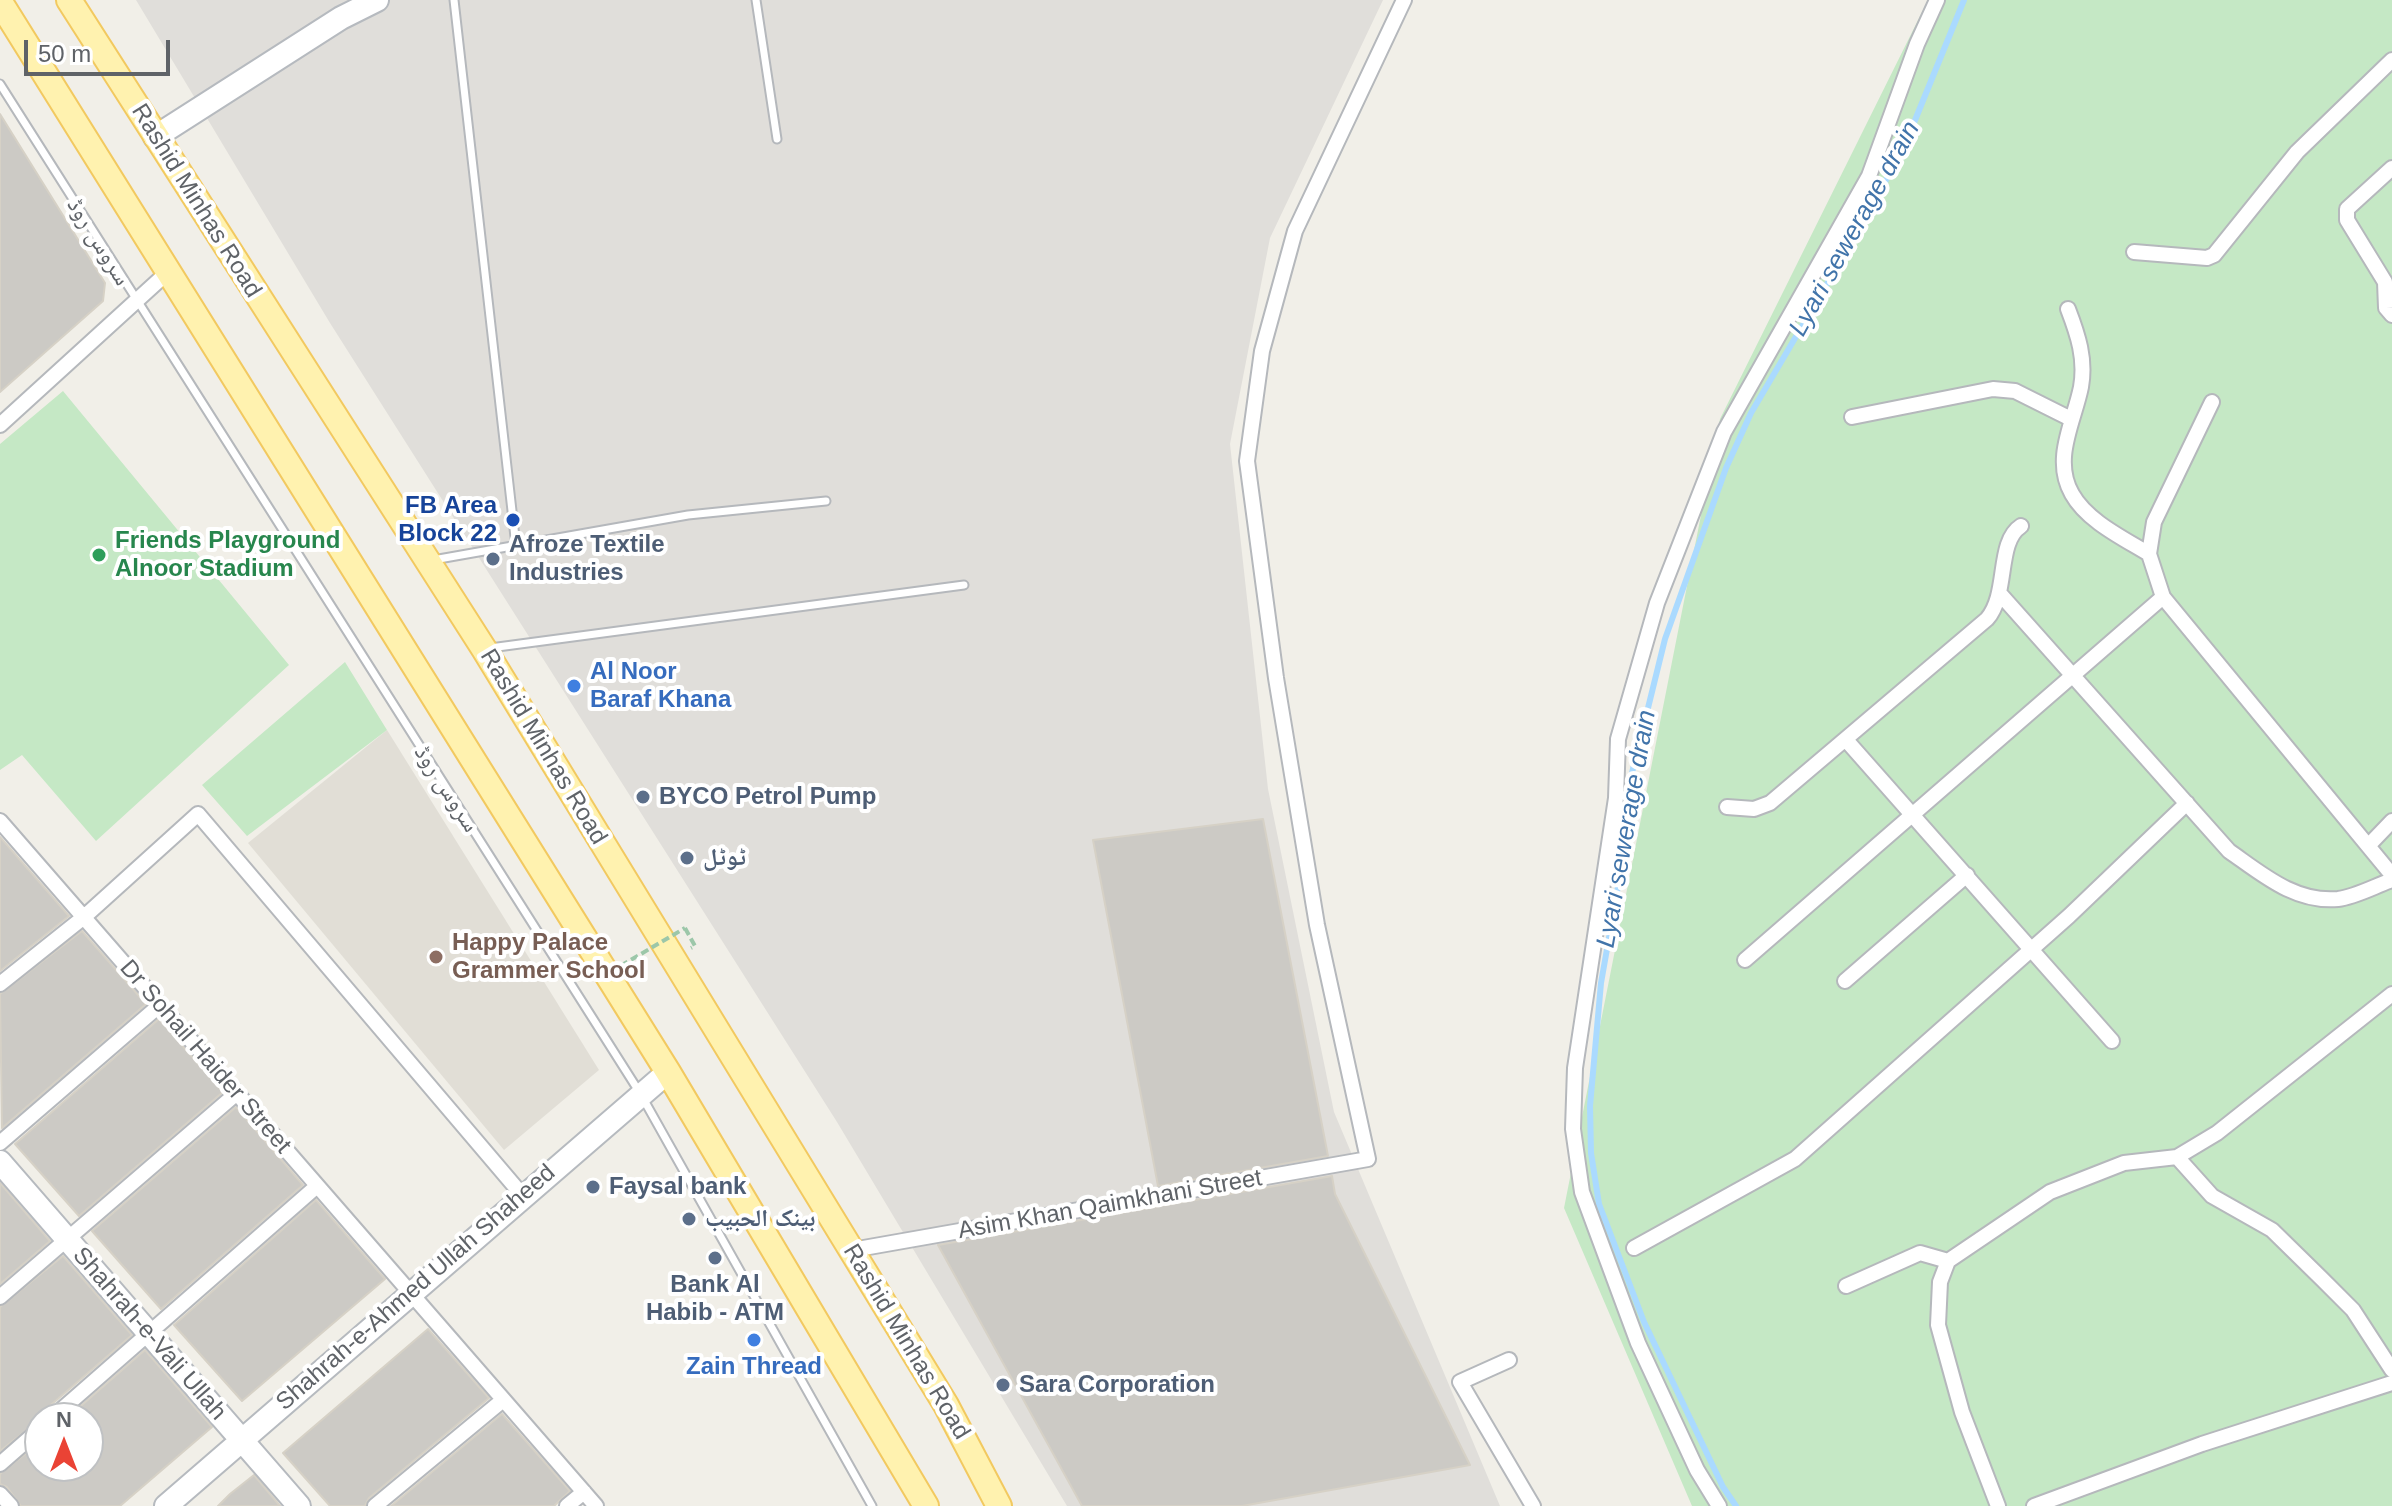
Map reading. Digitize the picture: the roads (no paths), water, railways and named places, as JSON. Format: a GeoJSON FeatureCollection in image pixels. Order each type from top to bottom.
{"type":"FeatureCollection","features":[{"type":"Feature","properties":{"kind":"main road","name":"Rashid Minhas Road"},"geometry":{"type":"LineString","coordinates":[[69,0],[484,649],[946,1405],[999,1506]]}},
{"type":"Feature","properties":{"kind":"main road"},"geometry":{"type":"LineString","coordinates":[[0,2],[668,1072],[926,1506]]}},
{"type":"Feature","properties":{"kind":"street"},"geometry":{"type":"LineString","coordinates":[[155,137],[341,18],[377,0]]}},
{"type":"Feature","properties":{"kind":"street","name":"Asim Khan Qaimkhani Street"},"geometry":{"type":"LineString","coordinates":[[852,1250],[1368,1159],[1317,925],[1276,678],[1247,461],[1262,351],[1295,231],[1404,0]]}},
{"type":"Feature","properties":{"kind":"street"},"geometry":{"type":"LineString","coordinates":[[1719,1506],[1697,1470],[1638,1343],[1582,1192],[1573,1129],[1575,1068],[1616,798],[1618,739],[1657,603],[1724,432],[1869,176],[1917,44],[1937,0]]}},
{"type":"Feature","properties":{"kind":"street"},"geometry":{"type":"LineString","coordinates":[[2134,252],[2207,258],[2214,255],[2297,152],[2392,60]]}},
{"type":"Feature","properties":{"kind":"street"},"geometry":{"type":"LineString","coordinates":[[2392,168],[2347,209],[2347,220],[2385,282],[2388,294],[2386,308],[2392,315]]}},
{"type":"Feature","properties":{"kind":"street"},"geometry":{"type":"LineString","coordinates":[[0,425],[168,272]]}},
{"type":"Feature","properties":{"kind":"street"},"geometry":{"type":"LineString","coordinates":[[2068,309],[2082,344],[2082,385],[2071,419],[2062,467],[2072,495],[2094,519],[2149,554]]}},
{"type":"Feature","properties":{"kind":"street"},"geometry":{"type":"LineString","coordinates":[[1852,417],[1993,389],[2015,391],[2071,419]]}},
{"type":"Feature","properties":{"kind":"street"},"geometry":{"type":"LineString","coordinates":[[2001,595],[2229,851],[2274,883],[2300,896],[2339,899],[2392,878],[2163,597],[2149,554],[2154,522],[2212,402]]}},
{"type":"Feature","properties":{"kind":"street"},"geometry":{"type":"LineString","coordinates":[[1727,807],[1754,809],[1770,803],[1847,741],[1987,619],[1997,607],[2001,595],[2007,545],[2015,530],[2021,526]]}},
{"type":"Feature","properties":{"kind":"street"},"geometry":{"type":"LineString","coordinates":[[1745,960],[2163,597]]}},
{"type":"Feature","properties":{"kind":"street"},"geometry":{"type":"LineString","coordinates":[[1847,741],[2112,1041]]}},
{"type":"Feature","properties":{"kind":"street"},"geometry":{"type":"LineString","coordinates":[[1634,1248],[1795,1159],[2033,948],[2187,803]]}},
{"type":"Feature","properties":{"kind":"street"},"geometry":{"type":"LineString","coordinates":[[0,984],[84,917],[198,814],[523,1196]]}},
{"type":"Feature","properties":{"kind":"street"},"geometry":{"type":"LineString","coordinates":[[2368,846],[2392,821]]}},
{"type":"Feature","properties":{"kind":"street","name":"Dr Sohail Haider Street"},"geometry":{"type":"LineString","coordinates":[[1,823],[596,1506]]}},
{"type":"Feature","properties":{"kind":"street"},"geometry":{"type":"LineString","coordinates":[[1845,981],[1967,875]]}},
{"type":"Feature","properties":{"kind":"street"},"geometry":{"type":"LineString","coordinates":[[1998,1506],[1962,1412],[1938,1325],[1940,1282],[1948,1261],[2050,1192],[2124,1163],[2177,1157],[2217,1133],[2392,994]]}},
{"type":"Feature","properties":{"kind":"street"},"geometry":{"type":"LineString","coordinates":[[0,1143],[160,1005]]}},
{"type":"Feature","properties":{"kind":"street","name":"Shahrah-e-Ahmed Ullah Shaheed"},"geometry":{"type":"LineString","coordinates":[[166,1506],[640,1093],[668,1072]]}},
{"type":"Feature","properties":{"kind":"street"},"geometry":{"type":"LineString","coordinates":[[0,1297],[237,1093]]}},
{"type":"Feature","properties":{"kind":"street"},"geometry":{"type":"LineString","coordinates":[[2177,1157],[2212,1196],[2272,1230],[2322,1279],[2353,1310],[2392,1370]]}},
{"type":"Feature","properties":{"kind":"street","name":"Shahrah-e-Vali Ullah"},"geometry":{"type":"LineString","coordinates":[[0,1162],[299,1506]]}},
{"type":"Feature","properties":{"kind":"street"},"geometry":{"type":"LineString","coordinates":[[70,1402],[317,1186]]}},
{"type":"Feature","properties":{"kind":"street"},"geometry":{"type":"LineString","coordinates":[[1846,1286],[1920,1253],[1948,1261]]}},
{"type":"Feature","properties":{"kind":"street"},"geometry":{"type":"LineString","coordinates":[[1509,1360],[1460,1382],[1533,1506]]}},
{"type":"Feature","properties":{"kind":"street"},"geometry":{"type":"LineString","coordinates":[[2034,1506],[2202,1444],[2392,1383]]}},
{"type":"Feature","properties":{"kind":"street"},"geometry":{"type":"LineString","coordinates":[[375,1506],[503,1400]]}},
{"type":"Feature","properties":{"kind":"street"},"geometry":{"type":"LineString","coordinates":[[0,1464],[24,1443]]}},
{"type":"Feature","properties":{"kind":"street"},"geometry":{"type":"LineString","coordinates":[[567,1506],[584,1492]]}},
{"type":"Feature","properties":{"kind":"street"},"geometry":{"type":"LineString","coordinates":[[0,1494],[11,1506]]}},
{"type":"Feature","properties":{"kind":"lane"},"geometry":{"type":"LineString","coordinates":[[454,0],[516,546]]}},
{"type":"Feature","properties":{"kind":"lane"},"geometry":{"type":"LineString","coordinates":[[756,0],[777,139]]}},
{"type":"Feature","properties":{"kind":"lane","name":"سروس روڈ"},"geometry":{"type":"LineString","coordinates":[[0,84],[640,1093],[872,1506]]}},
{"type":"Feature","properties":{"kind":"lane"},"geometry":{"type":"LineString","coordinates":[[427,561],[688,515],[826,501]]}},
{"type":"Feature","properties":{"kind":"lane"},"geometry":{"type":"LineString","coordinates":[[484,649],[964,585]]}},
{"type":"Feature","properties":{"kind":"waterway","name":"Lyari sewerage drain"},"geometry":{"type":"LineString","coordinates":[[1736,1506],[1723,1487],[1644,1322],[1599,1204],[1591,1153],[1590,1106],[1601,983],[1623,858],[1631,777],[1665,639],[1726,468],[1751,413],[1874,204],[1911,130],[1964,0]]}},
{"type":"Feature","properties":{"kind":"place","name":"FB Area Block 22"},"geometry":{"type":"Point","coordinates":[513,520]}},
{"type":"Feature","properties":{"kind":"place","name":"Friends Playground Alnoor Stadium"},"geometry":{"type":"Point","coordinates":[99,555]}},
{"type":"Feature","properties":{"kind":"place","name":"Afroze Textile Industries"},"geometry":{"type":"Point","coordinates":[493,559]}},
{"type":"Feature","properties":{"kind":"place","name":"Al Noor Baraf Khana"},"geometry":{"type":"Point","coordinates":[574,686]}},
{"type":"Feature","properties":{"kind":"place","name":"BYCO Petrol Pump"},"geometry":{"type":"Point","coordinates":[643,797]}},
{"type":"Feature","properties":{"kind":"place","name":"ٹوٹل"},"geometry":{"type":"Point","coordinates":[687,858]}},
{"type":"Feature","properties":{"kind":"place","name":"Happy Palace Grammer School"},"geometry":{"type":"Point","coordinates":[436,957]}},
{"type":"Feature","properties":{"kind":"place","name":"Faysal bank"},"geometry":{"type":"Point","coordinates":[593,1187]}},
{"type":"Feature","properties":{"kind":"place","name":"بينک الحبيب"},"geometry":{"type":"Point","coordinates":[689,1219]}},
{"type":"Feature","properties":{"kind":"place","name":"Bank Al Habib - ATM"},"geometry":{"type":"Point","coordinates":[715,1258]}},
{"type":"Feature","properties":{"kind":"place","name":"Zain Thread"},"geometry":{"type":"Point","coordinates":[754,1340]}},
{"type":"Feature","properties":{"kind":"place","name":"Sara Corporation"},"geometry":{"type":"Point","coordinates":[1003,1385]}}]}
